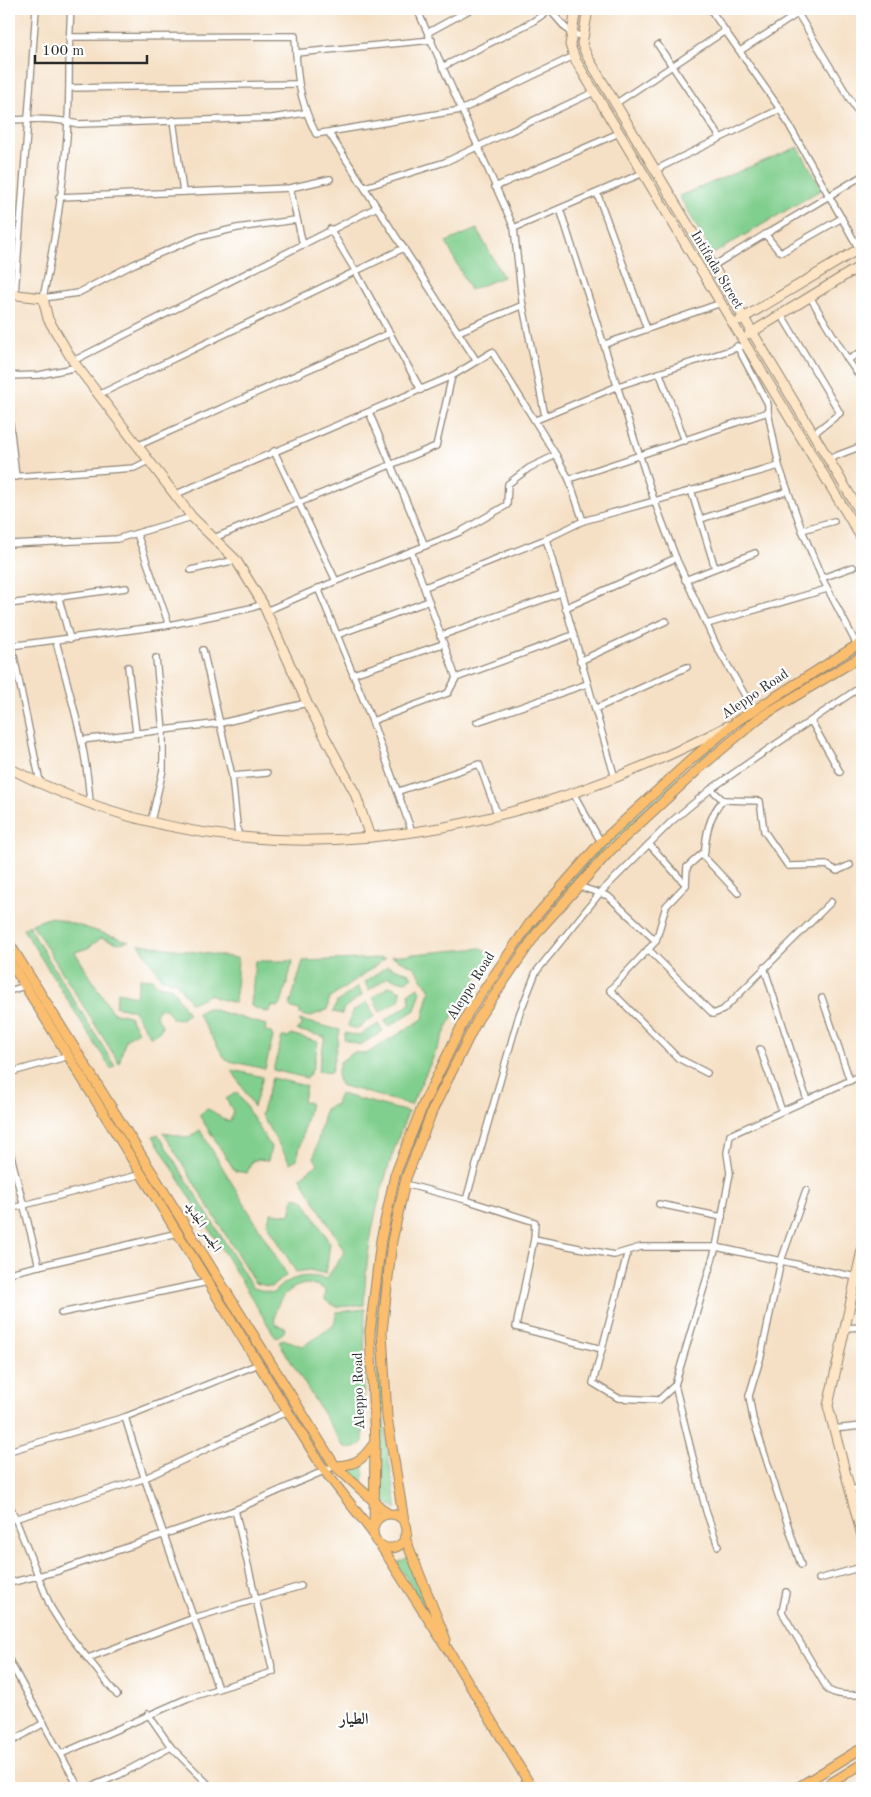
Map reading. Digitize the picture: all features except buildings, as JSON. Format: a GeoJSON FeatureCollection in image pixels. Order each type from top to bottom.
{"type":"FeatureCollection","features":[{"type":"Feature","properties":{"kind":"main road","name":"Intifada Street"},"geometry":{"type":"LineString","coordinates":[[576,9],[570,45],[576,60],[721,303],[741,343],[862,540]]}},
{"type":"Feature","properties":{"kind":"main road","name":"Intifada Street"},"geometry":{"type":"LineString","coordinates":[[588,9],[582,44],[588,59],[862,516]]}},
{"type":"Feature","properties":{"kind":"main road"},"geometry":{"type":"LineString","coordinates":[[733,324],[861,248]]}},
{"type":"Feature","properties":{"kind":"main road"},"geometry":{"type":"LineString","coordinates":[[741,343],[752,332],[862,265]]}},
{"type":"Feature","properties":{"kind":"main road"},"geometry":{"type":"LineString","coordinates":[[12,295],[43,298],[48,319],[75,364],[192,517],[236,560],[265,607],[307,703],[355,793],[370,837]]}},
{"type":"Feature","properties":{"kind":"main road","name":"Aleppo Road"},"geometry":{"type":"LineString","coordinates":[[373,1529],[375,1442],[370,1332],[381,1240],[395,1175],[423,1105],[468,1013],[530,923],[601,842],[694,757],[737,721],[860,642]]}},
{"type":"Feature","properties":{"kind":"main road","name":"Aleppo Road"},"geometry":{"type":"LineString","coordinates":[[404,1521],[387,1417],[382,1332],[392,1242],[405,1184],[433,1109],[478,1018],[539,930],[617,844],[702,766],[759,718],[862,656]]}},
{"type":"Feature","properties":{"kind":"main road"},"geometry":{"type":"LineString","coordinates":[[9,768],[40,784],[90,804],[151,822],[238,835],[321,841],[412,832],[498,816],[615,778],[685,748],[737,721]]}},
{"type":"Feature","properties":{"kind":"main road","name":"الجسر الجديد"},"geometry":{"type":"LineString","coordinates":[[9,943],[335,1466],[388,1514]]}},
{"type":"Feature","properties":{"kind":"main road","name":"الجسر الجديد"},"geometry":{"type":"LineString","coordinates":[[9,960],[324,1470],[373,1529]]}},
{"type":"Feature","properties":{"kind":"main road"},"geometry":{"type":"LineString","coordinates":[[862,1250],[859,1276],[844,1328],[828,1406],[862,1536]]}},
{"type":"Feature","properties":{"kind":"main road"},"geometry":{"type":"LineString","coordinates":[[335,1466],[358,1462],[365,1458],[375,1442]]}},
{"type":"Feature","properties":{"kind":"main road"},"geometry":{"type":"LineString","coordinates":[[381,1546],[386,1548],[398,1546],[405,1538],[407,1530],[404,1521],[397,1515],[388,1514],[380,1517],[373,1529],[381,1546],[454,1658],[532,1788]]}},
{"type":"Feature","properties":{"kind":"main road"},"geometry":{"type":"LineString","coordinates":[[405,1538],[454,1658]]}},
{"type":"Feature","properties":{"kind":"main road"},"geometry":{"type":"LineString","coordinates":[[797,1788],[862,1748]]}},
{"type":"Feature","properties":{"kind":"main road"},"geometry":{"type":"LineString","coordinates":[[823,1788],[862,1764]]}},
{"type":"Feature","properties":{"kind":"street"},"geometry":{"type":"LineString","coordinates":[[12,295],[36,9]]}},
{"type":"Feature","properties":{"kind":"street"},"geometry":{"type":"LineString","coordinates":[[71,9],[68,122],[54,247],[43,298],[78,293],[134,264],[199,237],[237,228],[295,220]]}},
{"type":"Feature","properties":{"kind":"street"},"geometry":{"type":"LineString","coordinates":[[417,9],[429,32],[442,67],[514,228],[523,305],[545,416]]}},
{"type":"Feature","properties":{"kind":"street"},"geometry":{"type":"LineString","coordinates":[[429,32],[471,9]]}},
{"type":"Feature","properties":{"kind":"street"},"geometry":{"type":"LineString","coordinates":[[442,67],[532,22],[549,9],[571,34],[583,36]]}},
{"type":"Feature","properties":{"kind":"street"},"geometry":{"type":"LineString","coordinates":[[710,9],[780,109],[861,248]]}},
{"type":"Feature","properties":{"kind":"street"},"geometry":{"type":"LineString","coordinates":[[740,51],[796,11],[805,9]]}},
{"type":"Feature","properties":{"kind":"street"},"geometry":{"type":"LineString","coordinates":[[796,11],[859,108],[862,120]]}},
{"type":"Feature","properties":{"kind":"street"},"geometry":{"type":"LineString","coordinates":[[615,104],[726,31]]}},
{"type":"Feature","properties":{"kind":"street"},"geometry":{"type":"LineString","coordinates":[[69,37],[295,36],[297,84],[305,113],[316,134],[461,110],[576,60],[588,59]]}},
{"type":"Feature","properties":{"kind":"street"},"geometry":{"type":"LineString","coordinates":[[296,53],[432,40]]}},
{"type":"Feature","properties":{"kind":"street"},"geometry":{"type":"LineString","coordinates":[[658,44],[720,137]]}},
{"type":"Feature","properties":{"kind":"street"},"geometry":{"type":"LineString","coordinates":[[70,88],[297,84]]}},
{"type":"Feature","properties":{"kind":"street"},"geometry":{"type":"LineString","coordinates":[[365,187],[445,162],[594,92]]}},
{"type":"Feature","properties":{"kind":"street"},"geometry":{"type":"LineString","coordinates":[[655,170],[780,109]]}},
{"type":"Feature","properties":{"kind":"street"},"geometry":{"type":"LineString","coordinates":[[9,120],[27,119],[78,124],[272,118],[305,113]]}},
{"type":"Feature","properties":{"kind":"street"},"geometry":{"type":"LineString","coordinates":[[174,120],[184,192]]}},
{"type":"Feature","properties":{"kind":"street"},"geometry":{"type":"LineString","coordinates":[[329,133],[476,360]]}},
{"type":"Feature","properties":{"kind":"street"},"geometry":{"type":"LineString","coordinates":[[495,187],[619,133]]}},
{"type":"Feature","properties":{"kind":"street"},"geometry":{"type":"LineString","coordinates":[[514,228],[643,173]]}},
{"type":"Feature","properties":{"kind":"street"},"geometry":{"type":"LineString","coordinates":[[713,266],[862,176]]}},
{"type":"Feature","properties":{"kind":"street"},"geometry":{"type":"LineString","coordinates":[[59,196],[290,188],[330,179]]}},
{"type":"Feature","properties":{"kind":"street"},"geometry":{"type":"LineString","coordinates":[[290,188],[295,220],[302,245]]}},
{"type":"Feature","properties":{"kind":"street"},"geometry":{"type":"LineString","coordinates":[[597,193],[647,329]]}},
{"type":"Feature","properties":{"kind":"street"},"geometry":{"type":"LineString","coordinates":[[9,376],[40,375],[75,364],[330,229],[377,207]]}},
{"type":"Feature","properties":{"kind":"street"},"geometry":{"type":"LineString","coordinates":[[560,209],[654,500],[676,558],[716,647],[753,709]]}},
{"type":"Feature","properties":{"kind":"street"},"geometry":{"type":"LineString","coordinates":[[765,234],[778,250],[782,252],[842,218]]}},
{"type":"Feature","properties":{"kind":"street"},"geometry":{"type":"LineString","coordinates":[[330,229],[421,390]]}},
{"type":"Feature","properties":{"kind":"street"},"geometry":{"type":"LineString","coordinates":[[98,395],[404,248]]}},
{"type":"Feature","properties":{"kind":"street"},"geometry":{"type":"LineString","coordinates":[[810,297],[862,380]]}},
{"type":"Feature","properties":{"kind":"street"},"geometry":{"type":"LineString","coordinates":[[605,344],[721,303]]}},
{"type":"Feature","properties":{"kind":"street"},"geometry":{"type":"LineString","coordinates":[[458,332],[523,305]]}},
{"type":"Feature","properties":{"kind":"street"},"geometry":{"type":"LineString","coordinates":[[781,314],[840,413],[814,434]]}},
{"type":"Feature","properties":{"kind":"street"},"geometry":{"type":"LineString","coordinates":[[137,446],[390,333]]}},
{"type":"Feature","properties":{"kind":"street"},"geometry":{"type":"LineString","coordinates":[[536,420],[618,386],[660,374],[741,343],[768,404],[778,466],[802,530],[827,589],[860,642]]}},
{"type":"Feature","properties":{"kind":"street"},"geometry":{"type":"LineString","coordinates":[[848,360],[862,351]]}},
{"type":"Feature","properties":{"kind":"street"},"geometry":{"type":"LineString","coordinates":[[174,495],[421,390],[452,376],[492,352],[536,420],[569,479],[583,521]]}},
{"type":"Feature","properties":{"kind":"street"},"geometry":{"type":"LineString","coordinates":[[660,374],[685,441]]}},
{"type":"Feature","properties":{"kind":"street"},"geometry":{"type":"LineString","coordinates":[[214,538],[436,446],[452,376]]}},
{"type":"Feature","properties":{"kind":"street"},"geometry":{"type":"LineString","coordinates":[[369,412],[425,546]]}},
{"type":"Feature","properties":{"kind":"street"},"geometry":{"type":"LineString","coordinates":[[569,479],[768,412]]}},
{"type":"Feature","properties":{"kind":"street"},"geometry":{"type":"LineString","coordinates":[[9,414],[12,477],[134,468],[148,461]]}},
{"type":"Feature","properties":{"kind":"street"},"geometry":{"type":"LineString","coordinates":[[828,459],[862,446]]}},
{"type":"Feature","properties":{"kind":"street"},"geometry":{"type":"LineString","coordinates":[[274,452],[336,581]]}},
{"type":"Feature","properties":{"kind":"street"},"geometry":{"type":"LineString","coordinates":[[40,784],[14,656],[9,645],[169,625],[251,608],[265,607],[460,532],[508,505],[508,484],[529,468],[556,455]]}},
{"type":"Feature","properties":{"kind":"street"},"geometry":{"type":"LineString","coordinates":[[425,587],[546,539],[583,521],[778,466]]}},
{"type":"Feature","properties":{"kind":"street"},"geometry":{"type":"LineString","coordinates":[[691,490],[715,568]]}},
{"type":"Feature","properties":{"kind":"street"},"geometry":{"type":"LineString","coordinates":[[701,519],[788,491]]}},
{"type":"Feature","properties":{"kind":"street"},"geometry":{"type":"LineString","coordinates":[[9,544],[117,539],[192,517]]}},
{"type":"Feature","properties":{"kind":"street"},"geometry":{"type":"LineString","coordinates":[[802,530],[834,521]]}},
{"type":"Feature","properties":{"kind":"street"},"geometry":{"type":"LineString","coordinates":[[137,534],[169,625]]}},
{"type":"Feature","properties":{"kind":"street"},"geometry":{"type":"LineString","coordinates":[[546,539],[615,778]]}},
{"type":"Feature","properties":{"kind":"street"},"geometry":{"type":"LineString","coordinates":[[411,551],[456,678]]}},
{"type":"Feature","properties":{"kind":"street"},"geometry":{"type":"LineString","coordinates":[[685,580],[755,553]]}},
{"type":"Feature","properties":{"kind":"street"},"geometry":{"type":"LineString","coordinates":[[565,608],[676,558]]}},
{"type":"Feature","properties":{"kind":"street"},"geometry":{"type":"LineString","coordinates":[[191,570],[236,560]]}},
{"type":"Feature","properties":{"kind":"street"},"geometry":{"type":"LineString","coordinates":[[822,578],[853,567]]}},
{"type":"Feature","properties":{"kind":"street"},"geometry":{"type":"LineString","coordinates":[[9,604],[126,588]]}},
{"type":"Feature","properties":{"kind":"street"},"geometry":{"type":"LineString","coordinates":[[318,588],[372,721],[412,832]]}},
{"type":"Feature","properties":{"kind":"street"},"geometry":{"type":"LineString","coordinates":[[707,624],[827,589]]}},
{"type":"Feature","properties":{"kind":"street"},"geometry":{"type":"LineString","coordinates":[[440,636],[561,593]]}},
{"type":"Feature","properties":{"kind":"street"},"geometry":{"type":"LineString","coordinates":[[59,598],[70,638]]}},
{"type":"Feature","properties":{"kind":"street"},"geometry":{"type":"LineString","coordinates":[[337,635],[430,601]]}},
{"type":"Feature","properties":{"kind":"street"},"geometry":{"type":"LineString","coordinates":[[580,661],[666,621]]}},
{"type":"Feature","properties":{"kind":"street"},"geometry":{"type":"LineString","coordinates":[[372,721],[448,693],[456,678],[573,635]]}},
{"type":"Feature","properties":{"kind":"street"},"geometry":{"type":"LineString","coordinates":[[56,640],[82,740],[88,771],[90,804]]}},
{"type":"Feature","properties":{"kind":"street"},"geometry":{"type":"LineString","coordinates":[[353,674],[443,644]]}},
{"type":"Feature","properties":{"kind":"street"},"geometry":{"type":"LineString","coordinates":[[204,650],[232,776],[238,835]]}},
{"type":"Feature","properties":{"kind":"street"},"geometry":{"type":"LineString","coordinates":[[151,822],[163,770],[163,730],[156,658]]}},
{"type":"Feature","properties":{"kind":"street"},"geometry":{"type":"LineString","coordinates":[[128,667],[136,732]]}},
{"type":"Feature","properties":{"kind":"street"},"geometry":{"type":"LineString","coordinates":[[595,710],[687,667]]}},
{"type":"Feature","properties":{"kind":"street"},"geometry":{"type":"LineString","coordinates":[[477,722],[587,684]]}},
{"type":"Feature","properties":{"kind":"street"},"geometry":{"type":"LineString","coordinates":[[466,1200],[519,1015],[536,972],[600,893],[672,821],[711,789],[862,686]]}},
{"type":"Feature","properties":{"kind":"street"},"geometry":{"type":"LineString","coordinates":[[82,740],[221,723],[307,703]]}},
{"type":"Feature","properties":{"kind":"street"},"geometry":{"type":"LineString","coordinates":[[812,721],[840,772]]}},
{"type":"Feature","properties":{"kind":"street"},"geometry":{"type":"LineString","coordinates":[[399,792],[480,764],[498,816]]}},
{"type":"Feature","properties":{"kind":"street"},"geometry":{"type":"LineString","coordinates":[[232,776],[267,773]]}},
{"type":"Feature","properties":{"kind":"street"},"geometry":{"type":"LineString","coordinates":[[711,789],[723,800],[760,801],[764,831],[788,866],[827,865],[837,871],[850,865]]}},
{"type":"Feature","properties":{"kind":"street"},"geometry":{"type":"LineString","coordinates":[[573,793],[601,842]]}},
{"type":"Feature","properties":{"kind":"street"},"geometry":{"type":"LineString","coordinates":[[723,800],[713,812],[706,834],[704,857],[738,893]]}},
{"type":"Feature","properties":{"kind":"street"},"geometry":{"type":"LineString","coordinates":[[649,844],[686,885]]}},
{"type":"Feature","properties":{"kind":"street"},"geometry":{"type":"LineString","coordinates":[[705,851],[687,868],[686,885],[666,906],[656,941],[610,990],[678,1058],[707,1072]]}},
{"type":"Feature","properties":{"kind":"street"},"geometry":{"type":"LineString","coordinates":[[578,886],[608,896],[656,941]]}},
{"type":"Feature","properties":{"kind":"street"},"geometry":{"type":"LineString","coordinates":[[648,949],[713,1014],[722,1010],[831,902]]}},
{"type":"Feature","properties":{"kind":"street"},"geometry":{"type":"LineString","coordinates":[[764,967],[807,1100]]}},
{"type":"Feature","properties":{"kind":"street"},"geometry":{"type":"LineString","coordinates":[[9,991],[25,986]]}},
{"type":"Feature","properties":{"kind":"street"},"geometry":{"type":"LineString","coordinates":[[822,998],[850,1080]]}},
{"type":"Feature","properties":{"kind":"street"},"geometry":{"type":"LineString","coordinates":[[760,1049],[782,1111]]}},
{"type":"Feature","properties":{"kind":"street"},"geometry":{"type":"LineString","coordinates":[[9,1073],[69,1056]]}},
{"type":"Feature","properties":{"kind":"street"},"geometry":{"type":"LineString","coordinates":[[628,1251],[593,1382],[618,1398],[659,1400],[675,1385],[716,1247],[730,1173],[727,1153],[730,1135],[862,1075]]}},
{"type":"Feature","properties":{"kind":"street"},"geometry":{"type":"LineString","coordinates":[[9,1148],[39,1266]]}},
{"type":"Feature","properties":{"kind":"street"},"geometry":{"type":"LineString","coordinates":[[9,1209],[142,1174]]}},
{"type":"Feature","properties":{"kind":"street"},"geometry":{"type":"LineString","coordinates":[[405,1184],[466,1200],[534,1222],[534,1239],[516,1327],[602,1349]]}},
{"type":"Feature","properties":{"kind":"street"},"geometry":{"type":"LineString","coordinates":[[801,1565],[753,1419],[749,1396],[761,1356],[781,1261],[806,1190]]}},
{"type":"Feature","properties":{"kind":"street"},"geometry":{"type":"LineString","coordinates":[[659,1204],[722,1217]]}},
{"type":"Feature","properties":{"kind":"street"},"geometry":{"type":"LineString","coordinates":[[9,1273],[178,1233]]}},
{"type":"Feature","properties":{"kind":"street"},"geometry":{"type":"LineString","coordinates":[[534,1239],[614,1255],[641,1247],[716,1247],[859,1276]]}},
{"type":"Feature","properties":{"kind":"street"},"geometry":{"type":"LineString","coordinates":[[61,1313],[208,1282]]}},
{"type":"Feature","properties":{"kind":"street"},"geometry":{"type":"LineString","coordinates":[[844,1328],[862,1327]]}},
{"type":"Feature","properties":{"kind":"street"},"geometry":{"type":"LineString","coordinates":[[9,1451],[125,1417],[259,1364]]}},
{"type":"Feature","properties":{"kind":"street"},"geometry":{"type":"LineString","coordinates":[[675,1385],[706,1511],[718,1546]]}},
{"type":"Feature","properties":{"kind":"street"},"geometry":{"type":"LineString","coordinates":[[14,1519],[143,1478],[288,1411]]}},
{"type":"Feature","properties":{"kind":"street"},"geometry":{"type":"LineString","coordinates":[[125,1417],[143,1478],[165,1534],[218,1689]]}},
{"type":"Feature","properties":{"kind":"street"},"geometry":{"type":"LineString","coordinates":[[833,1428],[862,1426]]}},
{"type":"Feature","properties":{"kind":"street"},"geometry":{"type":"LineString","coordinates":[[9,1583],[37,1576],[235,1510],[335,1466]]}},
{"type":"Feature","properties":{"kind":"street"},"geometry":{"type":"LineString","coordinates":[[849,1490],[862,1488]]}},
{"type":"Feature","properties":{"kind":"street"},"geometry":{"type":"LineString","coordinates":[[9,1503],[51,1608],[65,1630],[118,1694]]}},
{"type":"Feature","properties":{"kind":"street"},"geometry":{"type":"LineString","coordinates":[[61,1754],[148,1714],[273,1672],[235,1510]]}},
{"type":"Feature","properties":{"kind":"street"},"geometry":{"type":"LineString","coordinates":[[819,1579],[862,1567]]}},
{"type":"Feature","properties":{"kind":"street"},"geometry":{"type":"LineString","coordinates":[[88,1658],[194,1618],[301,1586]]}},
{"type":"Feature","properties":{"kind":"street"},"geometry":{"type":"LineString","coordinates":[[786,1592],[782,1612],[828,1690],[846,1696],[862,1694]]}},
{"type":"Feature","properties":{"kind":"street"},"geometry":{"type":"LineString","coordinates":[[9,1660],[11,1668],[44,1723],[79,1788]]}},
{"type":"Feature","properties":{"kind":"street"},"geometry":{"type":"LineString","coordinates":[[148,1714],[171,1747],[212,1788]]}},
{"type":"Feature","properties":{"kind":"street"},"geometry":{"type":"LineString","coordinates":[[9,1743],[44,1723]]}},
{"type":"Feature","properties":{"kind":"street"},"geometry":{"type":"LineString","coordinates":[[88,1788],[119,1775],[171,1747]]}},
{"type":"Feature","properties":{"kind":"green space"},"geometry":{"type":"Polygon","coordinates":[[[798,147],[822,189],[713,254],[679,196],[798,147]]]}},
{"type":"Feature","properties":{"kind":"green space"},"geometry":{"type":"Polygon","coordinates":[[[477,229],[503,277],[470,290],[446,242],[477,229]]]}},
{"type":"Feature","properties":{"kind":"green space"},"geometry":{"type":"Polygon","coordinates":[[[862,644],[862,648],[737,726],[589,863],[545,913],[511,957],[475,1012],[455,1050],[399,1186],[389,1229],[382,1279],[378,1355],[386,1443],[397,1509],[378,1498],[377,1317],[388,1221],[396,1185],[426,1107],[465,1025],[533,923],[589,861],[619,831],[738,723],[862,644]]]}},
{"type":"Feature","properties":{"kind":"green space"},"geometry":{"type":"Polygon","coordinates":[[[51,917],[129,941],[119,943],[101,938],[88,948],[75,952],[112,1012],[129,1016],[138,1031],[126,1039],[119,1063],[32,924],[51,917]]]}},
{"type":"Feature","properties":{"kind":"green space"},"geometry":{"type":"Polygon","coordinates":[[[30,925],[31,931],[115,1066],[111,1069],[23,929],[30,925]]]}},
{"type":"Feature","properties":{"kind":"green space"},"geometry":{"type":"Polygon","coordinates":[[[139,944],[238,958],[235,1003],[213,997],[211,994],[191,1003],[176,982],[161,978],[139,944]]]}},
{"type":"Feature","properties":{"kind":"green space"},"geometry":{"type":"Polygon","coordinates":[[[481,948],[492,955],[453,1015],[411,1105],[340,1085],[337,1075],[340,1062],[354,1052],[366,1054],[423,1019],[430,990],[414,967],[391,956],[481,948]]]}},
{"type":"Feature","properties":{"kind":"green space"},"geometry":{"type":"Polygon","coordinates":[[[386,958],[329,999],[327,1010],[308,1017],[300,1014],[300,1010],[292,1008],[290,1005],[303,961],[386,958]]]}},
{"type":"Feature","properties":{"kind":"green space"},"geometry":{"type":"Polygon","coordinates":[[[255,961],[293,961],[281,1004],[278,1007],[272,1006],[270,1011],[265,1012],[251,1006],[255,961]]]}},
{"type":"Feature","properties":{"kind":"green space"},"geometry":{"type":"Polygon","coordinates":[[[387,966],[409,973],[412,977],[404,982],[388,977],[369,990],[365,982],[387,966]]]}},
{"type":"Feature","properties":{"kind":"green space"},"geometry":{"type":"Polygon","coordinates":[[[140,978],[152,979],[158,985],[172,988],[188,1014],[180,1020],[173,1019],[166,1009],[158,1008],[156,1016],[162,1025],[160,1031],[151,1037],[133,1010],[115,1006],[118,992],[136,996],[140,978]]]}},
{"type":"Feature","properties":{"kind":"green space"},"geometry":{"type":"Polygon","coordinates":[[[390,986],[401,991],[400,1000],[380,1012],[373,997],[390,986]]]}},
{"type":"Feature","properties":{"kind":"green space"},"geometry":{"type":"Polygon","coordinates":[[[358,987],[362,995],[344,1008],[342,1014],[333,1012],[337,1002],[358,987]]]}},
{"type":"Feature","properties":{"kind":"green space"},"geometry":{"type":"Polygon","coordinates":[[[418,987],[421,991],[415,1010],[388,1027],[385,1020],[410,1004],[409,993],[418,987]]]}},
{"type":"Feature","properties":{"kind":"green space"},"geometry":{"type":"Polygon","coordinates":[[[367,1002],[375,1016],[356,1029],[348,1026],[352,1012],[367,1002]]]}},
{"type":"Feature","properties":{"kind":"green space"},"geometry":{"type":"Polygon","coordinates":[[[207,1008],[266,1025],[265,1031],[271,1033],[273,1037],[265,1069],[226,1060],[197,1013],[207,1008]]]}},
{"type":"Feature","properties":{"kind":"green space"},"geometry":{"type":"Polygon","coordinates":[[[299,1020],[340,1030],[331,1073],[318,1071],[325,1037],[297,1030],[302,1026],[299,1020]]]}},
{"type":"Feature","properties":{"kind":"green space"},"geometry":{"type":"Polygon","coordinates":[[[379,1024],[383,1031],[360,1045],[344,1040],[345,1033],[358,1036],[379,1024]]]}},
{"type":"Feature","properties":{"kind":"green space"},"geometry":{"type":"Polygon","coordinates":[[[291,1034],[318,1042],[313,1068],[307,1078],[273,1070],[282,1037],[289,1037],[291,1034]]]}},
{"type":"Feature","properties":{"kind":"green space"},"geometry":{"type":"Polygon","coordinates":[[[232,1070],[263,1077],[254,1107],[232,1070]]]}},
{"type":"Feature","properties":{"kind":"green space"},"geometry":{"type":"Polygon","coordinates":[[[272,1078],[306,1086],[303,1101],[310,1103],[297,1159],[290,1163],[261,1115],[272,1078]]]}},
{"type":"Feature","properties":{"kind":"green space"},"geometry":{"type":"Polygon","coordinates":[[[237,1092],[271,1147],[268,1161],[259,1159],[252,1161],[247,1173],[235,1171],[199,1115],[207,1109],[230,1122],[233,1111],[226,1099],[237,1092]]]}},
{"type":"Feature","properties":{"kind":"green space"},"geometry":{"type":"Polygon","coordinates":[[[340,1094],[408,1112],[377,1206],[368,1254],[364,1305],[337,1307],[325,1300],[326,1291],[317,1286],[308,1284],[298,1286],[290,1290],[278,1305],[275,1314],[275,1324],[285,1328],[284,1332],[276,1338],[153,1136],[158,1134],[253,1288],[273,1293],[285,1283],[297,1278],[311,1276],[326,1279],[345,1252],[300,1177],[318,1164],[314,1158],[325,1109],[336,1104],[340,1094]]]}},
{"type":"Feature","properties":{"kind":"green space"},"geometry":{"type":"Polygon","coordinates":[[[200,1130],[287,1275],[271,1287],[255,1283],[163,1132],[188,1138],[200,1130]]]}},
{"type":"Feature","properties":{"kind":"green space"},"geometry":{"type":"Polygon","coordinates":[[[294,1197],[303,1199],[330,1243],[326,1274],[309,1270],[296,1272],[267,1223],[271,1213],[290,1215],[294,1197]]]}},
{"type":"Feature","properties":{"kind":"green space"},"geometry":{"type":"Polygon","coordinates":[[[365,1309],[363,1442],[356,1447],[349,1448],[343,1446],[279,1342],[283,1339],[303,1346],[334,1325],[337,1312],[365,1309]]]}},
{"type":"Feature","properties":{"kind":"green space"},"geometry":{"type":"Polygon","coordinates":[[[364,1465],[363,1485],[349,1470],[364,1465]]]}},
{"type":"Feature","properties":{"kind":"green space"},"geometry":{"type":"Polygon","coordinates":[[[409,1557],[440,1632],[397,1563],[409,1557]]]}},
{"type":"Feature","properties":{"kind":"district","name":"الطيار"},"geometry":{"type":"Point","coordinates":[354,1720]}}]}
